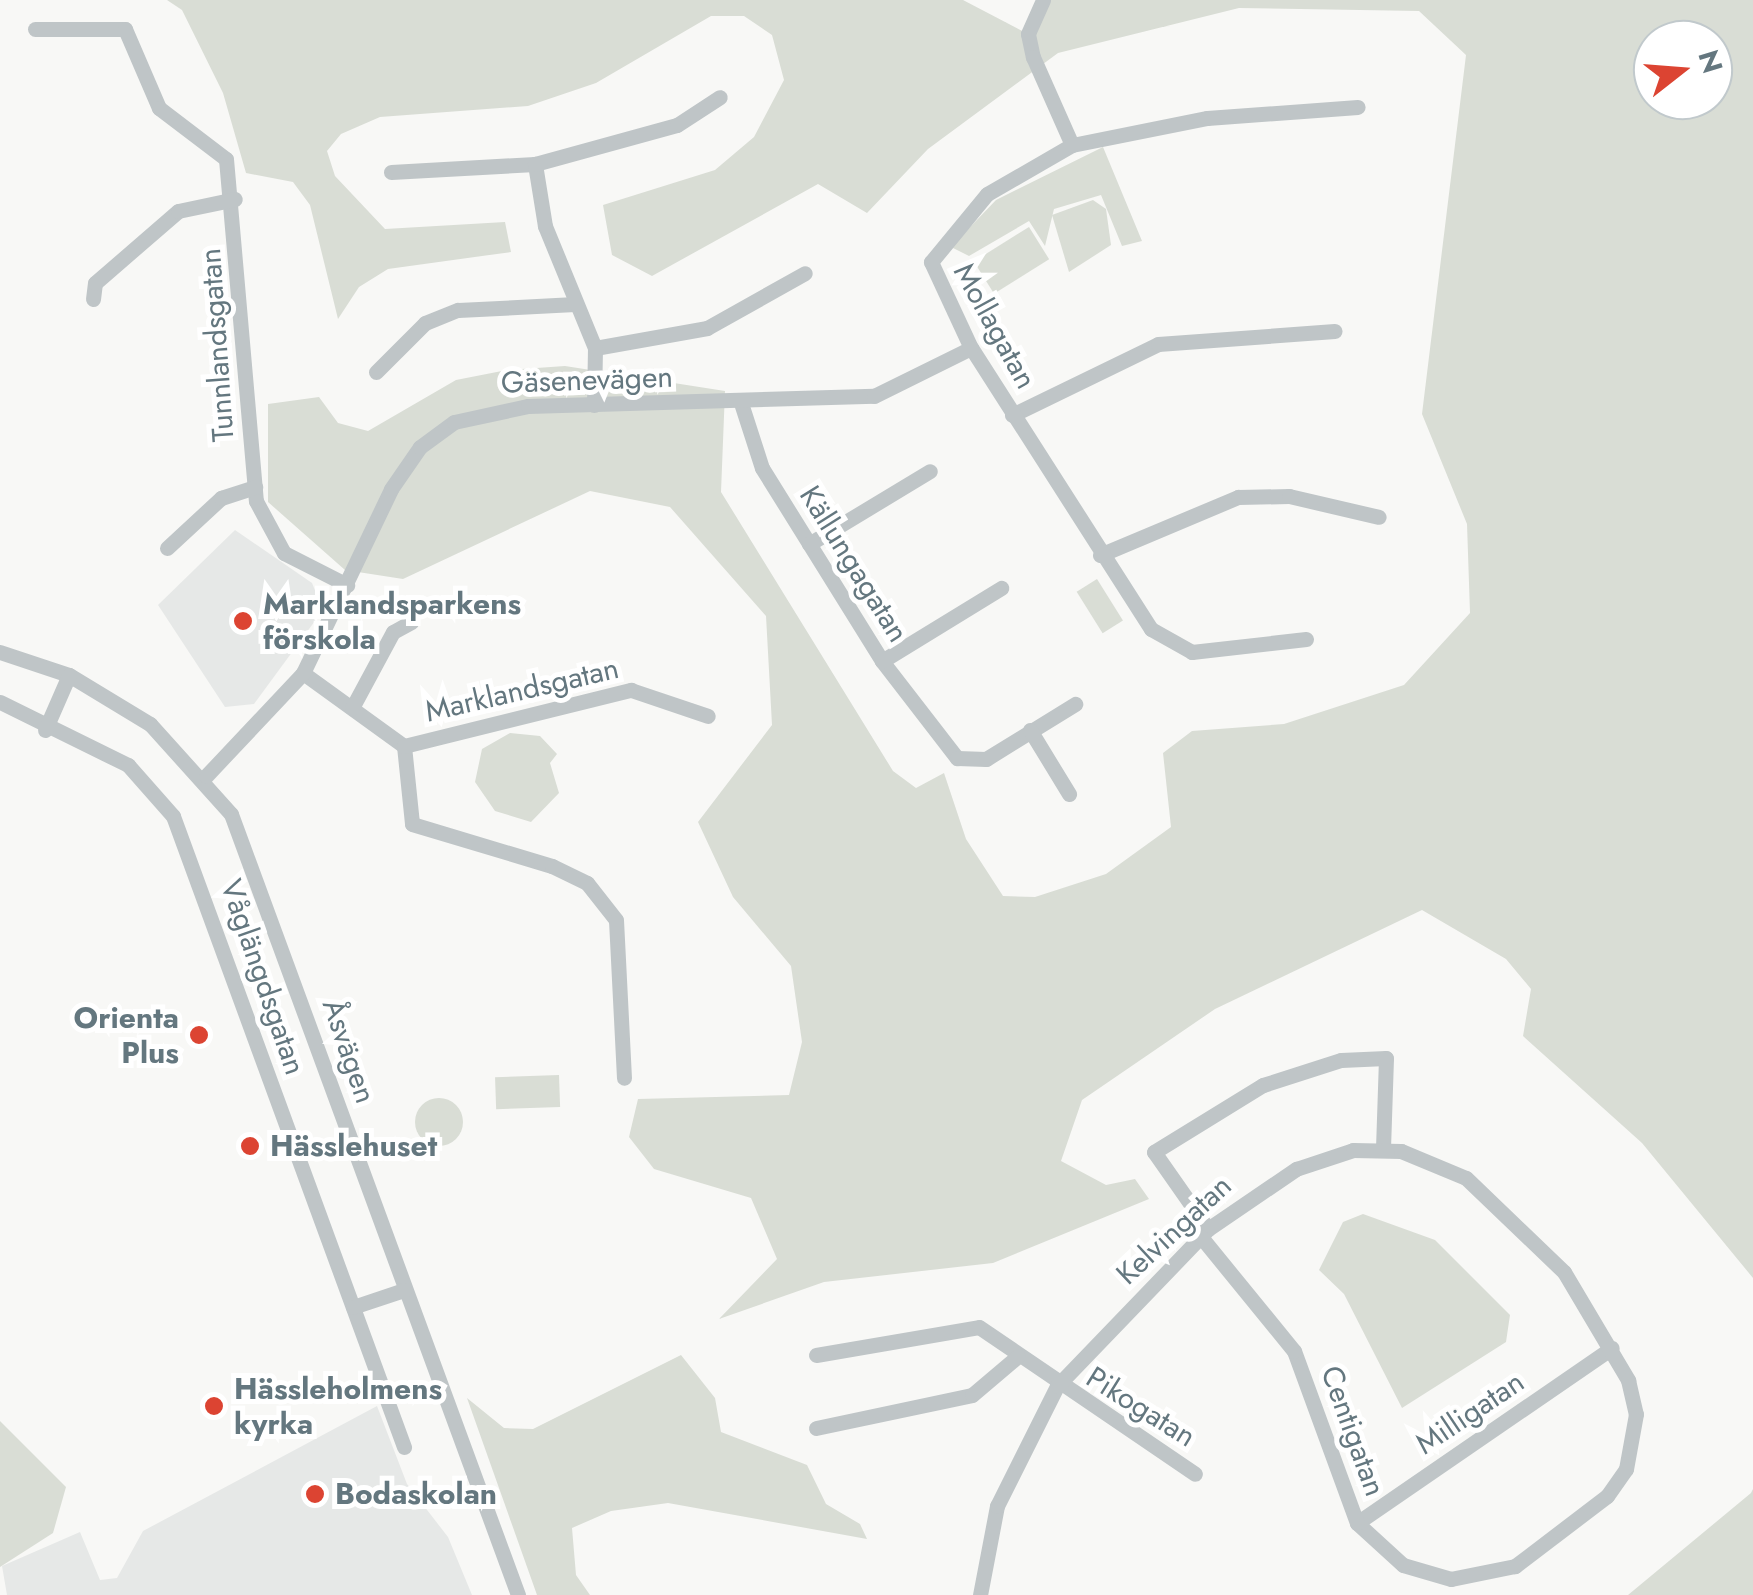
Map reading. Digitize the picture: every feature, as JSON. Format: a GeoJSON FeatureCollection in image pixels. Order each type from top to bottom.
{"type":"FeatureCollection","features":[{"type":"Feature","properties":{"kind":"street"},"geometry":{"type":"LineString","coordinates":[[1043,0],[1028,34],[1033,57],[1072,145]]}},
{"type":"Feature","properties":{"kind":"street","name":"Tunnlandsgatan"},"geometry":{"type":"LineString","coordinates":[[35,29],[125,29],[149,94],[226,159],[235,199],[254,487],[265,529],[284,552],[347,585]]}},
{"type":"Feature","properties":{"kind":"street"},"geometry":{"type":"LineString","coordinates":[[391,172],[535,164],[677,124],[720,97]]}},
{"type":"Feature","properties":{"kind":"street","name":"Mollagatan"},"geometry":{"type":"LineString","coordinates":[[1306,639],[1178,648],[1150,629],[1100,556],[932,280],[936,247],[1010,176],[1072,145],[1207,118],[1358,107]]}},
{"type":"Feature","properties":{"kind":"street"},"geometry":{"type":"LineString","coordinates":[[535,164],[544,226],[595,348],[594,404]]}},
{"type":"Feature","properties":{"kind":"street","name":"Tunnlandsgatan"},"geometry":{"type":"LineString","coordinates":[[93,299],[95,283],[178,210],[235,199]]}},
{"type":"Feature","properties":{"kind":"street"},"geometry":{"type":"LineString","coordinates":[[595,348],[707,328],[805,273]]}},
{"type":"Feature","properties":{"kind":"street"},"geometry":{"type":"LineString","coordinates":[[376,372],[425,323],[458,310],[574,304]]}},
{"type":"Feature","properties":{"kind":"street"},"geometry":{"type":"LineString","coordinates":[[1012,415],[1158,344],[1335,331]]}},
{"type":"Feature","properties":{"kind":"street","name":"Gäsenevägen"},"geometry":{"type":"LineString","coordinates":[[206,776],[302,673],[391,489],[434,436],[502,409],[874,396],[971,348]]}},
{"type":"Feature","properties":{"kind":"street","name":"Källungagatan"},"geometry":{"type":"LineString","coordinates":[[741,403],[753,451],[882,661],[942,743],[977,761],[1030,730]]}},
{"type":"Feature","properties":{"kind":"street"},"geometry":{"type":"LineString","coordinates":[[809,544],[930,472]]}},
{"type":"Feature","properties":{"kind":"street"},"geometry":{"type":"LineString","coordinates":[[167,548],[222,498],[254,487]]}},
{"type":"Feature","properties":{"kind":"street"},"geometry":{"type":"LineString","coordinates":[[1100,556],[1238,497],[1289,496],[1380,516]]}},
{"type":"Feature","properties":{"kind":"street"},"geometry":{"type":"LineString","coordinates":[[882,661],[1001,588]]}},
{"type":"Feature","properties":{"kind":"street"},"geometry":{"type":"LineString","coordinates":[[352,708],[393,632],[412,622]]}},
{"type":"Feature","properties":{"kind":"street","name":"Åsvägen"},"geometry":{"type":"LineString","coordinates":[[0,652],[69,676],[150,724],[206,776],[259,876],[509,1588],[518,1595]]}},
{"type":"Feature","properties":{"kind":"street","name":"Marklandsgatan"},"geometry":{"type":"LineString","coordinates":[[302,673],[404,746],[412,824],[552,866],[586,883],[616,920],[624,1078]]}},
{"type":"Feature","properties":{"kind":"street"},"geometry":{"type":"LineString","coordinates":[[45,730],[69,676]]}},
{"type":"Feature","properties":{"kind":"street","name":"Marklandsgatan"},"geometry":{"type":"LineString","coordinates":[[404,746],[631,690],[708,716]]}},
{"type":"Feature","properties":{"kind":"street","name":"Våglängdsgatan"},"geometry":{"type":"LineString","coordinates":[[0,702],[45,730],[128,765],[178,826],[404,1447]]}},
{"type":"Feature","properties":{"kind":"street"},"geometry":{"type":"LineString","coordinates":[[1068,794],[1030,730],[1075,704]]}},
{"type":"Feature","properties":{"kind":"street","name":"Centigatan"},"geometry":{"type":"LineString","coordinates":[[1383,1149],[1386,1058],[1341,1060],[1263,1085],[1154,1152],[1204,1233],[1294,1351],[1358,1523],[1404,1565],[1451,1579],[1491,1575],[1535,1554],[1607,1496],[1634,1447],[1633,1400],[1612,1348]]}},
{"type":"Feature","properties":{"kind":"street","name":"Kelvingatan"},"geometry":{"type":"LineString","coordinates":[[980,1595],[997,1506],[1056,1386],[1204,1233],[1296,1168],[1383,1149],[1432,1160],[1495,1201],[1564,1272],[1612,1348]]}},
{"type":"Feature","properties":{"kind":"street"},"geometry":{"type":"LineString","coordinates":[[353,1307],[404,1290]]}},
{"type":"Feature","properties":{"kind":"street","name":"Pikogatan"},"geometry":{"type":"LineString","coordinates":[[816,1355],[958,1326],[978,1327],[1056,1386],[1195,1474]]}},
{"type":"Feature","properties":{"kind":"street","name":"Milligatan"},"geometry":{"type":"LineString","coordinates":[[1358,1523],[1612,1348]]}},
{"type":"Feature","properties":{"kind":"street"},"geometry":{"type":"LineString","coordinates":[[816,1428],[972,1395],[1018,1356]]}},
{"type":"Feature","properties":{"kind":"shaded area"},"geometry":{"type":"Polygon","coordinates":[[[167,0],[963,0],[1030,35],[1049,0],[1753,0],[1753,1278],[1642,1143],[1523,1036],[1531,989],[1506,959],[1422,910],[1215,1009],[1082,1100],[1061,1161],[1106,1185],[1135,1179],[1149,1199],[993,1263],[824,1282],[719,1319],[777,1259],[751,1198],[654,1169],[629,1137],[638,1099],[789,1095],[802,1042],[791,966],[733,897],[698,822],[772,725],[766,616],[670,507],[590,491],[403,579],[345,570],[268,502],[268,404],[319,397],[338,423],[368,431],[456,380],[507,370],[565,366],[725,391],[721,492],[893,771],[916,788],[944,773],[966,839],[1003,896],[1035,897],[1106,874],[1171,827],[1163,753],[1192,731],[1284,724],[1404,685],[1470,613],[1467,524],[1422,414],[1466,55],[1419,11],[1239,8],[1058,53],[928,149],[867,213],[818,184],[652,276],[612,255],[603,205],[715,170],[754,137],[784,80],[772,35],[744,16],[711,16],[596,83],[528,106],[380,117],[341,134],[327,151],[335,176],[385,229],[505,222],[511,252],[388,269],[359,287],[338,319],[310,205],[293,182],[246,173],[223,93],[182,10],[167,0]]]}},
{"type":"Feature","properties":{"kind":"shaded area"},"geometry":{"type":"Polygon","coordinates":[[[1103,147],[1142,241],[1122,246],[1101,195],[1054,209],[1045,246],[1029,221],[969,256],[951,247],[996,200],[1103,147]]]}},
{"type":"Feature","properties":{"kind":"shaded area"},"geometry":{"type":"Polygon","coordinates":[[[1093,200],[1106,209],[1111,245],[1069,272],[1052,215],[1093,200]]]}},
{"type":"Feature","properties":{"kind":"shaded area"},"geometry":{"type":"Polygon","coordinates":[[[1029,227],[1049,259],[994,294],[974,261],[1029,227]]]}},
{"type":"Feature","properties":{"kind":"shaded area","name":"Marklandsparkens förskola"},"geometry":{"type":"Polygon","coordinates":[[[235,530],[312,583],[323,610],[254,704],[225,707],[158,605],[235,530]]]}},
{"type":"Feature","properties":{"kind":"shaded area"},"geometry":{"type":"Polygon","coordinates":[[[1097,579],[1123,621],[1103,633],[1077,592],[1097,579]]]}},
{"type":"Feature","properties":{"kind":"shaded area"},"geometry":{"type":"Polygon","coordinates":[[[510,733],[540,736],[557,754],[550,763],[559,793],[531,822],[495,811],[475,782],[482,749],[510,733]]]}},
{"type":"Feature","properties":{"kind":"shaded area"},"geometry":{"type":"Polygon","coordinates":[[[559,1075],[560,1107],[496,1109],[495,1077],[559,1075]]]}},
{"type":"Feature","properties":{"kind":"shaded area"},"geometry":{"type":"Polygon","coordinates":[[[439,1098],[456,1105],[463,1122],[456,1139],[439,1146],[422,1139],[415,1122],[422,1105],[439,1098]]]}},
{"type":"Feature","properties":{"kind":"shaded area"},"geometry":{"type":"Polygon","coordinates":[[[1363,1214],[1435,1240],[1510,1315],[1506,1342],[1402,1408],[1344,1294],[1319,1270],[1343,1222],[1363,1214]]]}},
{"type":"Feature","properties":{"kind":"shaded area"},"geometry":{"type":"Polygon","coordinates":[[[681,1355],[715,1398],[721,1432],[807,1465],[826,1504],[860,1524],[867,1539],[668,1503],[611,1511],[572,1528],[576,1575],[590,1595],[537,1595],[467,1398],[504,1428],[533,1429],[681,1355]]]}},
{"type":"Feature","properties":{"kind":"shaded area","name":"Bodaskolan"},"geometry":{"type":"Polygon","coordinates":[[[377,1406],[407,1484],[448,1537],[472,1595],[7,1595],[2,1566],[80,1532],[100,1580],[117,1578],[143,1531],[377,1406]]]}},
{"type":"Feature","properties":{"kind":"shaded area"},"geometry":{"type":"Polygon","coordinates":[[[0,1421],[66,1487],[53,1533],[0,1567],[0,1421]]]}},
{"type":"Feature","properties":{"kind":"shaded area"},"geometry":{"type":"Polygon","coordinates":[[[1753,1489],[1753,1595],[1628,1595],[1751,1493],[1753,1489]]]}},
{"type":"Feature","properties":{"kind":"place","name":"Marklandsparkens förskola"},"geometry":{"type":"Point","coordinates":[243,621]}},
{"type":"Feature","properties":{"kind":"place","name":"Orienta Plus"},"geometry":{"type":"Point","coordinates":[199,1035]}},
{"type":"Feature","properties":{"kind":"place","name":"Hässlehuset"},"geometry":{"type":"Point","coordinates":[250,1146]}},
{"type":"Feature","properties":{"kind":"place","name":"Hässleholmens kyrka"},"geometry":{"type":"Point","coordinates":[214,1406]}},
{"type":"Feature","properties":{"kind":"place","name":"Bodaskolan"},"geometry":{"type":"Point","coordinates":[315,1494]}}]}
